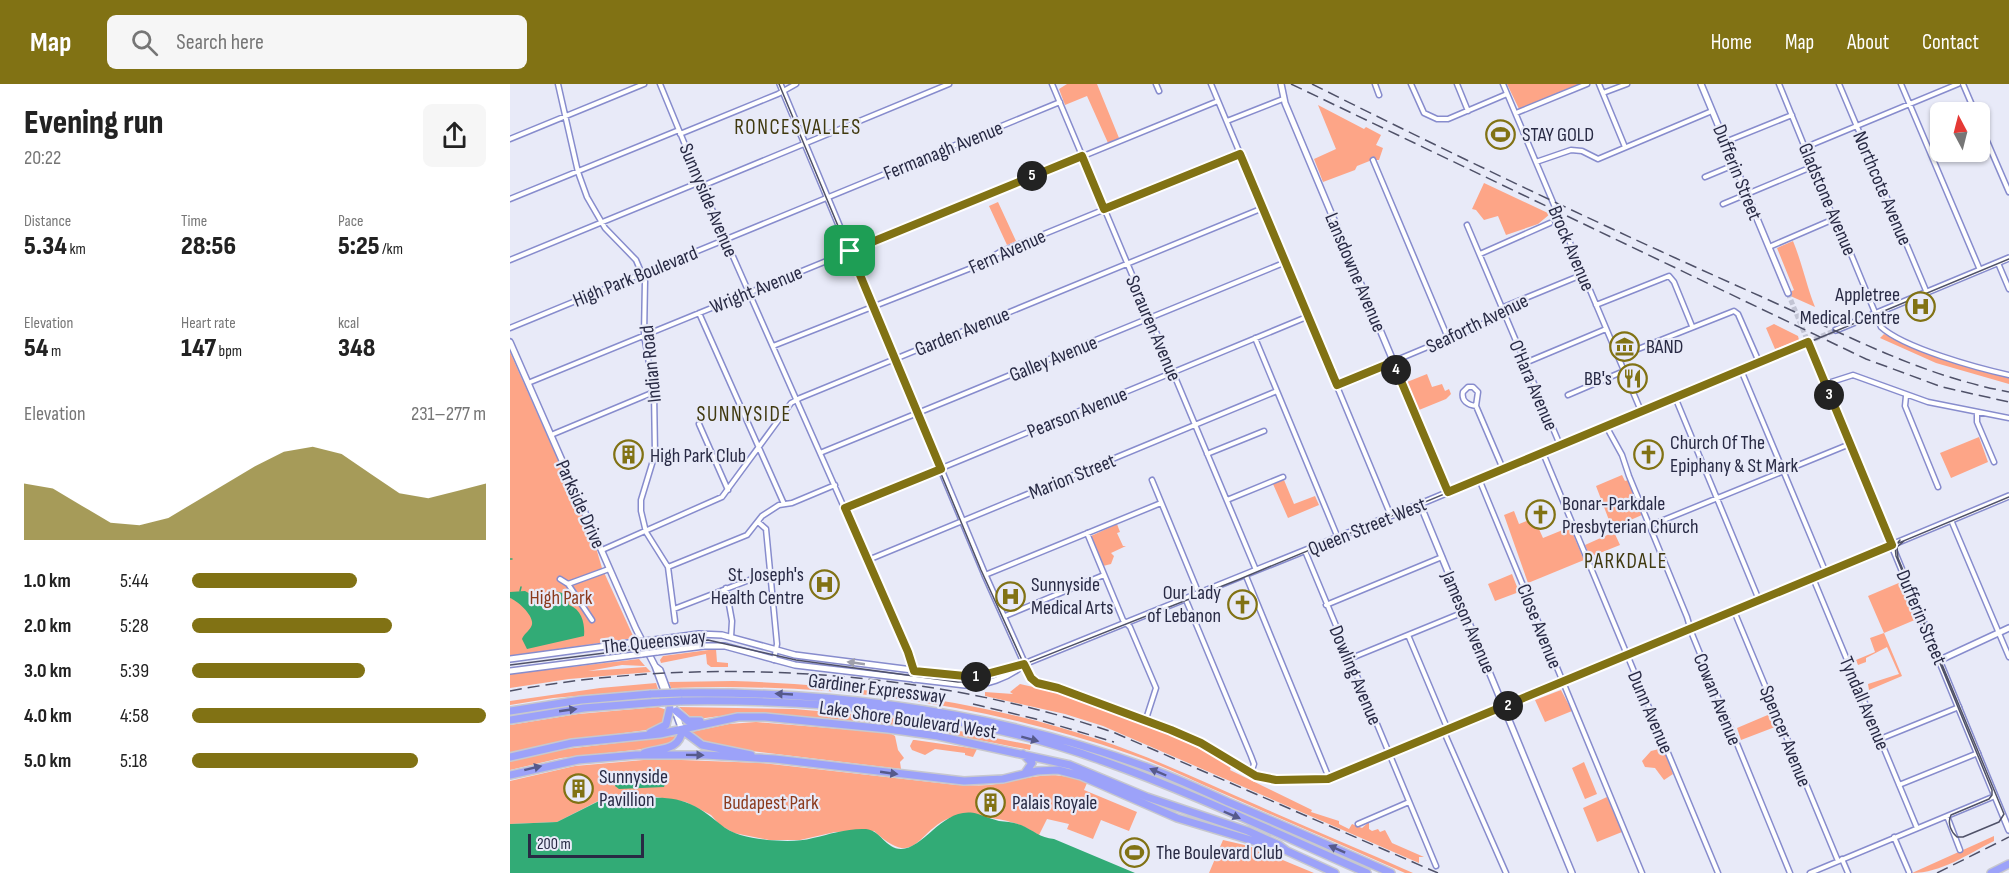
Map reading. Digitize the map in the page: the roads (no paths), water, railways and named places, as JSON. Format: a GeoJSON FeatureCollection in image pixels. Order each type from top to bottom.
{"type":"FeatureCollection","features":[{"type":"Feature","properties":{"kind":"highway","name":"Gardiner Expressway"},"geometry":{"type":"LineString","coordinates":[[510,720],[584,708],[661,702],[681,697],[768,693],[866,700],[948,712],[1023,729],[1151,768],[1391,873]]}},
{"type":"Feature","properties":{"kind":"highway","name":"Gardiner Expressway"},"geometry":{"type":"LineString","coordinates":[[510,711],[581,700],[651,694],[868,709],[951,721],[1024,737],[1103,760],[1367,873]]}},
{"type":"Feature","properties":{"kind":"highway"},"geometry":{"type":"LineString","coordinates":[[640,737],[666,725],[673,709],[690,722],[738,717]]}},
{"type":"Feature","properties":{"kind":"highway","name":"Lake Shore Boulevard West"},"geometry":{"type":"LineString","coordinates":[[510,757],[572,743],[640,737],[682,730],[738,717],[765,717],[888,729],[1021,753],[1070,765],[1148,797],[1248,831],[1279,844],[1287,851]]}},
{"type":"Feature","properties":{"kind":"highway"},"geometry":{"type":"LineString","coordinates":[[636,755],[671,747],[678,741],[682,730],[702,745],[765,759]]}},
{"type":"Feature","properties":{"kind":"highway"},"geometry":{"type":"LineString","coordinates":[[1021,753],[1032,764],[1023,774]]}},
{"type":"Feature","properties":{"kind":"highway","name":"Lake Shore Boulevard West"},"geometry":{"type":"LineString","coordinates":[[510,774],[578,760],[636,755],[705,755],[765,759],[964,782],[1005,779],[1050,770],[1073,773],[1177,818],[1287,851],[1335,873]]}},
{"type":"Feature","properties":{"kind":"highway"},"geometry":{"type":"LineString","coordinates":[[1991,873],[2009,864]]}},
{"type":"Feature","properties":{"kind":"main road"},"geometry":{"type":"LineString","coordinates":[[780,84],[962,521],[1031,678],[1037,683],[1146,719],[1201,743],[1251,774],[1276,780],[1330,779],[2007,497]]}},
{"type":"Feature","properties":{"kind":"main road","name":"Lansdowne Avenue"},"geometry":{"type":"LineString","coordinates":[[1281,84],[1284,99],[1448,492]]}},
{"type":"Feature","properties":{"kind":"main road","name":"Dufferin Street"},"geometry":{"type":"LineString","coordinates":[[1701,84],[1788,293]]}},
{"type":"Feature","properties":{"kind":"main road"},"geometry":{"type":"LineString","coordinates":[[1836,330],[2009,258]]}},
{"type":"Feature","properties":{"kind":"main road","name":"Parkside Drive"},"geometry":{"type":"LineString","coordinates":[[510,342],[682,730]]}},
{"type":"Feature","properties":{"kind":"main road","name":"Dufferin Street"},"geometry":{"type":"LineString","coordinates":[[1808,342],[2009,828]]}},
{"type":"Feature","properties":{"kind":"main road","name":"Queen Street West"},"geometry":{"type":"LineString","coordinates":[[1024,664],[1246,576],[1808,342]]}},
{"type":"Feature","properties":{"kind":"main road","name":"Jameson Avenue"},"geometry":{"type":"LineString","coordinates":[[1420,504],[1572,873]]}},
{"type":"Feature","properties":{"kind":"main road"},"geometry":{"type":"LineString","coordinates":[[1940,660],[2009,628]]}},
{"type":"Feature","properties":{"kind":"main road","name":"The Queensway"},"geometry":{"type":"LineString","coordinates":[[510,659],[699,634],[731,637],[776,651],[914,671],[975,677],[1024,664]]}},
{"type":"Feature","properties":{"kind":"main road","name":"The Queensway"},"geometry":{"type":"LineString","coordinates":[[510,670],[705,646],[725,646],[774,660],[914,680],[975,685],[997,679],[1024,664]]}},
{"type":"Feature","properties":{"kind":"street","name":"Indian Road"},"geometry":{"type":"LineString","coordinates":[[558,84],[578,172],[587,197],[600,222],[616,242],[636,260],[645,283],[644,335],[654,392],[656,453],[641,500],[645,529],[668,567],[675,621]]}},
{"type":"Feature","properties":{"kind":"street"},"geometry":{"type":"LineString","coordinates":[[510,139],[644,84]]}},
{"type":"Feature","properties":{"kind":"street","name":"Sunnyside Avenue"},"geometry":{"type":"LineString","coordinates":[[660,84],[725,239],[868,560],[914,671],[914,680]]}},
{"type":"Feature","properties":{"kind":"street"},"geometry":{"type":"LineString","coordinates":[[510,199],[796,84]]}},
{"type":"Feature","properties":{"kind":"street"},"geometry":{"type":"LineString","coordinates":[[510,260],[600,222],[805,144],[949,84]]}},
{"type":"Feature","properties":{"kind":"street","name":"Sorauren Avenue"},"geometry":{"type":"LineString","coordinates":[[1052,84],[1256,571]]}},
{"type":"Feature","properties":{"kind":"street"},"geometry":{"type":"LineString","coordinates":[[1156,84],[1159,91]]}},
{"type":"Feature","properties":{"kind":"street"},"geometry":{"type":"LineString","coordinates":[[1211,84],[1391,516]]}},
{"type":"Feature","properties":{"kind":"street"},"geometry":{"type":"LineString","coordinates":[[1375,84],[1379,95]]}},
{"type":"Feature","properties":{"kind":"street"},"geometry":{"type":"LineString","coordinates":[[1411,84],[1422,110],[1433,118],[1444,120],[1508,94]]}},
{"type":"Feature","properties":{"kind":"street"},"geometry":{"type":"LineString","coordinates":[[1457,84],[1468,111]]}},
{"type":"Feature","properties":{"kind":"street","name":"Brock Avenue"},"geometry":{"type":"LineString","coordinates":[[1503,84],[1641,411]]}},
{"type":"Feature","properties":{"kind":"street"},"geometry":{"type":"LineString","coordinates":[[1516,113],[1587,84]]}},
{"type":"Feature","properties":{"kind":"street"},"geometry":{"type":"LineString","coordinates":[[1599,84],[1625,147]]}},
{"type":"Feature","properties":{"kind":"street"},"geometry":{"type":"LineString","coordinates":[[1603,93],[1627,84]]}},
{"type":"Feature","properties":{"kind":"street","name":"Gladstone Avenue"},"geometry":{"type":"LineString","coordinates":[[1779,84],[1875,315]]}},
{"type":"Feature","properties":{"kind":"street","name":"Northcote Avenue"},"geometry":{"type":"LineString","coordinates":[[1839,84],[1927,293]]}},
{"type":"Feature","properties":{"kind":"street"},"geometry":{"type":"LineString","coordinates":[[1901,84],[1980,270]]}},
{"type":"Feature","properties":{"kind":"street"},"geometry":{"type":"LineString","coordinates":[[1806,147],[1958,84]]}},
{"type":"Feature","properties":{"kind":"street"},"geometry":{"type":"LineString","coordinates":[[1963,84],[1971,102]]}},
{"type":"Feature","properties":{"kind":"street"},"geometry":{"type":"LineString","coordinates":[[1227,122],[1284,99]]}},
{"type":"Feature","properties":{"kind":"street","name":"Wright Avenue"},"geometry":{"type":"LineString","coordinates":[[528,383],[1218,101]]}},
{"type":"Feature","properties":{"kind":"street","name":"Fermanagh Avenue"},"geometry":{"type":"LineString","coordinates":[[827,197],[1060,102]]}},
{"type":"Feature","properties":{"kind":"street"},"geometry":{"type":"LineString","coordinates":[[1536,162],[1566,150],[1578,150],[1598,159],[1712,111]]}},
{"type":"Feature","properties":{"kind":"street"},"geometry":{"type":"LineString","coordinates":[[1725,142],[1792,115]]}},
{"type":"Feature","properties":{"kind":"street"},"geometry":{"type":"LineString","coordinates":[[1990,148],[2009,192]]}},
{"type":"Feature","properties":{"kind":"street","name":"Fern Avenue"},"geometry":{"type":"LineString","coordinates":[[773,346],[979,265],[1000,252],[1240,154]]}},
{"type":"Feature","properties":{"kind":"street"},"geometry":{"type":"LineString","coordinates":[[1373,160],[1448,338]]}},
{"type":"Feature","properties":{"kind":"street"},"geometry":{"type":"LineString","coordinates":[[1705,177],[1734,165]]}},
{"type":"Feature","properties":{"kind":"street"},"geometry":{"type":"LineString","coordinates":[[1723,204],[1814,166]]}},
{"type":"Feature","properties":{"kind":"street","name":"High Park Boulevard"},"geometry":{"type":"LineString","coordinates":[[510,328],[827,197]]}},
{"type":"Feature","properties":{"kind":"street","name":"Garden Avenue"},"geometry":{"type":"LineString","coordinates":[[602,550],[645,529],[722,497],[796,399],[1263,208]]}},
{"type":"Feature","properties":{"kind":"street"},"geometry":{"type":"LineString","coordinates":[[1769,246],[1834,219]]}},
{"type":"Feature","properties":{"kind":"street"},"geometry":{"type":"LineString","coordinates":[[1480,254],[1550,223]]}},
{"type":"Feature","properties":{"kind":"street","name":"O'Hara Avenue"},"geometry":{"type":"LineString","coordinates":[[1467,225],[1560,445]]}},
{"type":"Feature","properties":{"kind":"street","name":"Galley Avenue"},"geometry":{"type":"LineString","coordinates":[[820,453],[1286,262]]}},
{"type":"Feature","properties":{"kind":"street"},"geometry":{"type":"LineString","coordinates":[[1998,263],[2009,288]]}},
{"type":"Feature","properties":{"kind":"street","name":"Seaforth Avenue"},"geometry":{"type":"LineString","coordinates":[[1337,385],[1492,320],[1506,306],[1584,274]]}},
{"type":"Feature","properties":{"kind":"street"},"geometry":{"type":"LineString","coordinates":[[1596,305],[1666,277],[1671,278],[1692,326]]}},
{"type":"Feature","properties":{"kind":"street"},"geometry":{"type":"LineString","coordinates":[[1617,357],[1692,326],[1736,311],[1759,362]]}},
{"type":"Feature","properties":{"kind":"street"},"geometry":{"type":"LineString","coordinates":[[699,313],[784,504]]}},
{"type":"Feature","properties":{"kind":"street"},"geometry":{"type":"LineString","coordinates":[[1875,315],[1881,327],[1898,337],[1959,361],[2009,375]]}},
{"type":"Feature","properties":{"kind":"street","name":"Pearson Avenue"},"geometry":{"type":"LineString","coordinates":[[845,508],[1309,316]]}},
{"type":"Feature","properties":{"kind":"street"},"geometry":{"type":"LineString","coordinates":[[1525,363],[1606,329]]}},
{"type":"Feature","properties":{"kind":"street"},"geometry":{"type":"LineString","coordinates":[[1255,338],[1338,538]]}},
{"type":"Feature","properties":{"kind":"street"},"geometry":{"type":"LineString","coordinates":[[1741,370],[1826,573]]}},
{"type":"Feature","properties":{"kind":"street"},"geometry":{"type":"LineString","coordinates":[[1568,395],[1624,371]]}},
{"type":"Feature","properties":{"kind":"street"},"geometry":{"type":"LineString","coordinates":[[1825,384],[1853,375],[1906,396],[2009,418]]}},
{"type":"Feature","properties":{"kind":"street"},"geometry":{"type":"LineString","coordinates":[[1476,406],[1466,403],[1463,399],[1463,392],[1468,387],[1475,388],[1479,394],[1476,406],[1503,469]]}},
{"type":"Feature","properties":{"kind":"street","name":"Marion Street"},"geometry":{"type":"LineString","coordinates":[[868,560],[1277,391]]}},
{"type":"Feature","properties":{"kind":"street"},"geometry":{"type":"LineString","coordinates":[[551,435],[654,392]]}},
{"type":"Feature","properties":{"kind":"street"},"geometry":{"type":"LineString","coordinates":[[1906,396],[1905,406],[1938,487]]}},
{"type":"Feature","properties":{"kind":"street"},"geometry":{"type":"LineString","coordinates":[[1675,397],[1759,600]]}},
{"type":"Feature","properties":{"kind":"street"},"geometry":{"type":"LineString","coordinates":[[1977,413],[1977,422],[1994,462]]}},
{"type":"Feature","properties":{"kind":"street"},"geometry":{"type":"LineString","coordinates":[[699,424],[728,490]]}},
{"type":"Feature","properties":{"kind":"street","name":"Cowan Avenue"},"geometry":{"type":"LineString","coordinates":[[1605,426],[1626,463],[1649,526],[1790,873]]}},
{"type":"Feature","properties":{"kind":"street"},"geometry":{"type":"LineString","coordinates":[[1207,454],[1264,431]]}},
{"type":"Feature","properties":{"kind":"street"},"geometry":{"type":"LineString","coordinates":[[1649,526],[1850,444]]}},
{"type":"Feature","properties":{"kind":"street","name":"Dunn Avenue"},"geometry":{"type":"LineString","coordinates":[[1543,452],[1718,873]]}},
{"type":"Feature","properties":{"kind":"street"},"geometry":{"type":"LineString","coordinates":[[1227,500],[1283,477]]}},
{"type":"Feature","properties":{"kind":"street","name":"Close Avenue"},"geometry":{"type":"LineString","coordinates":[[1479,479],[1642,873]]}},
{"type":"Feature","properties":{"kind":"street"},"geometry":{"type":"LineString","coordinates":[[1152,480],[1199,594]]}},
{"type":"Feature","properties":{"kind":"street"},"geometry":{"type":"LineString","coordinates":[[668,567],[747,535],[762,516],[784,504],[792,503],[835,485]]}},
{"type":"Feature","properties":{"kind":"street"},"geometry":{"type":"LineString","coordinates":[[2007,497],[2009,505]]}},
{"type":"Feature","properties":{"kind":"street"},"geometry":{"type":"LineString","coordinates":[[985,575],[1161,503]]}},
{"type":"Feature","properties":{"kind":"street"},"geometry":{"type":"LineString","coordinates":[[1951,520],[2009,657]]}},
{"type":"Feature","properties":{"kind":"street"},"geometry":{"type":"LineString","coordinates":[[758,522],[766,529],[776,651],[774,660]]}},
{"type":"Feature","properties":{"kind":"street"},"geometry":{"type":"LineString","coordinates":[[1087,533],[1156,688],[1146,719]]}},
{"type":"Feature","properties":{"kind":"street","name":"Dowling Avenue"},"geometry":{"type":"LineString","coordinates":[[1305,551],[1436,866]]}},
{"type":"Feature","properties":{"kind":"street"},"geometry":{"type":"LineString","coordinates":[[1326,605],[1442,558]]}},
{"type":"Feature","properties":{"kind":"street"},"geometry":{"type":"LineString","coordinates":[[568,584],[609,569]]}},
{"type":"Feature","properties":{"kind":"street"},"geometry":{"type":"LineString","coordinates":[[674,609],[770,572]]}},
{"type":"Feature","properties":{"kind":"street"},"geometry":{"type":"LineString","coordinates":[[1005,616],[1104,575]]}},
{"type":"Feature","properties":{"kind":"street"},"geometry":{"type":"LineString","coordinates":[[1246,576],[1330,779]]}},
{"type":"Feature","properties":{"kind":"street","name":"Tyndall Avenue"},"geometry":{"type":"LineString","coordinates":[[1813,578],[1917,828]]}},
{"type":"Feature","properties":{"kind":"street"},"geometry":{"type":"LineString","coordinates":[[560,579],[568,584],[592,620]]}},
{"type":"Feature","properties":{"kind":"street"},"geometry":{"type":"LineString","coordinates":[[726,588],[732,621],[731,637]]}},
{"type":"Feature","properties":{"kind":"street"},"geometry":{"type":"LineString","coordinates":[[1186,600],[1254,764],[1251,774]]}},
{"type":"Feature","properties":{"kind":"street","name":"Spencer Avenue"},"geometry":{"type":"LineString","coordinates":[[1734,611],[1840,860],[1848,873]]}},
{"type":"Feature","properties":{"kind":"street"},"geometry":{"type":"LineString","coordinates":[[1349,659],[1464,612]]}},
{"type":"Feature","properties":{"kind":"street"},"geometry":{"type":"LineString","coordinates":[[1408,635],[1506,873]]}},
{"type":"Feature","properties":{"kind":"street"},"geometry":{"type":"LineString","coordinates":[[1880,739],[1959,706]]}},
{"type":"Feature","properties":{"kind":"street"},"geometry":{"type":"LineString","coordinates":[[1899,785],[1978,753]]}},
{"type":"Feature","properties":{"kind":"street"},"geometry":{"type":"LineString","coordinates":[[1810,873],[1996,795]]}},
{"type":"Feature","properties":{"kind":"street"},"geometry":{"type":"LineString","coordinates":[[1358,824],[1409,802]]}},
{"type":"Feature","properties":{"kind":"street"},"geometry":{"type":"LineString","coordinates":[[1947,816],[1960,850]]}},
{"type":"Feature","properties":{"kind":"street"},"geometry":{"type":"LineString","coordinates":[[1894,837],[1909,872]]}},
{"type":"Feature","properties":{"kind":"waterway"},"geometry":{"type":"LineString","coordinates":[[520,591],[521,587]]}},
{"type":"Feature","properties":{"kind":"tunnel"},"geometry":{"type":"LineString","coordinates":[[1788,293],[1808,342],[1836,330]]}},
{"type":"Feature","properties":{"kind":"tram line"},"geometry":{"type":"LineString","coordinates":[[779,84],[981,570],[1031,680],[1172,731],[1200,744],[1256,777],[1277,781],[1328,780],[1339,776],[2009,497]]}},
{"type":"Feature","properties":{"kind":"tram line"},"geometry":{"type":"LineString","coordinates":[[510,665],[708,640],[796,660],[958,682],[982,681],[1240,579],[2009,259]]}},
{"type":"Feature","properties":{"kind":"tram line"},"geometry":{"type":"LineString","coordinates":[[1900,540],[1895,546],[1896,556],[1992,790],[1989,799],[1951,815],[1949,821],[1951,830],[1957,837],[1963,837],[1999,822],[2004,814],[1898,558],[1897,547],[1904,541]]}},
{"type":"Feature","properties":{"kind":"railway"},"geometry":{"type":"LineString","coordinates":[[1291,84],[1866,359],[1942,387],[2009,402]]}},
{"type":"Feature","properties":{"kind":"railway"},"geometry":{"type":"LineString","coordinates":[[1312,84],[1535,193],[1882,352],[1943,375],[2009,392]]}},
{"type":"Feature","properties":{"kind":"railway"},"geometry":{"type":"LineString","coordinates":[[510,691],[583,680],[659,673],[737,672],[815,674],[893,682],[970,694],[1044,711],[1115,733],[1438,873]]}},
{"type":"Feature","properties":{"kind":"railway"},"geometry":{"type":"LineString","coordinates":[[973,704],[1036,719],[1114,742]]}},
{"type":"Feature","properties":{"kind":"railway"},"geometry":{"type":"LineString","coordinates":[[1937,873],[2009,837]]}},
{"type":"Feature","properties":{"kind":"place","name":"STAY GOLD"},"geometry":{"type":"Point","coordinates":[1501,134]}},
{"type":"Feature","properties":{"kind":"place","name":"Appletree Medical Centre"},"geometry":{"type":"Point","coordinates":[1921,306]}},
{"type":"Feature","properties":{"kind":"place","name":"BAND"},"geometry":{"type":"Point","coordinates":[1625,346]}},
{"type":"Feature","properties":{"kind":"place","name":"BB's"},"geometry":{"type":"Point","coordinates":[1633,378]}},
{"type":"Feature","properties":{"kind":"place","name":"Church Of The Epiphany & St Mark"},"geometry":{"type":"Point","coordinates":[1649,454]}},
{"type":"Feature","properties":{"kind":"place","name":"High Park Club"},"geometry":{"type":"Point","coordinates":[629,455]}},
{"type":"Feature","properties":{"kind":"place","name":"Bonar-Parkdale Presbyterian Church"},"geometry":{"type":"Point","coordinates":[1541,515]}},
{"type":"Feature","properties":{"kind":"place","name":"St. Joseph's Health Centre"},"geometry":{"type":"Point","coordinates":[825,585]}},
{"type":"Feature","properties":{"kind":"place","name":"Sunnyside Medical Arts"},"geometry":{"type":"Point","coordinates":[1010,596]}},
{"type":"Feature","properties":{"kind":"place","name":"Our Lady of Lebanon"},"geometry":{"type":"Point","coordinates":[1242,604]}},
{"type":"Feature","properties":{"kind":"place","name":"Sunnyside Pavillion"},"geometry":{"type":"Point","coordinates":[578,788]}},
{"type":"Feature","properties":{"kind":"place","name":"Palais Royale"},"geometry":{"type":"Point","coordinates":[991,802]}},
{"type":"Feature","properties":{"kind":"place","name":"The Boulevard Club"},"geometry":{"type":"Point","coordinates":[1135,852]}},
{"type":"Feature","properties":{"kind":"district","name":"RONCESVALLES"},"geometry":{"type":"Point","coordinates":[798,127]}},
{"type":"Feature","properties":{"kind":"district","name":"SUNNYSIDE"},"geometry":{"type":"Point","coordinates":[744,414]}},
{"type":"Feature","properties":{"kind":"district","name":"PARKDALE"},"geometry":{"type":"Point","coordinates":[1626,561]}},
{"type":"Feature","properties":{"kind":"park label","name":"High Park"},"geometry":{"type":"Point","coordinates":[561,597]}},
{"type":"Feature","properties":{"kind":"park label","name":"Budapest Park"},"geometry":{"type":"Point","coordinates":[771,802]}}]}
